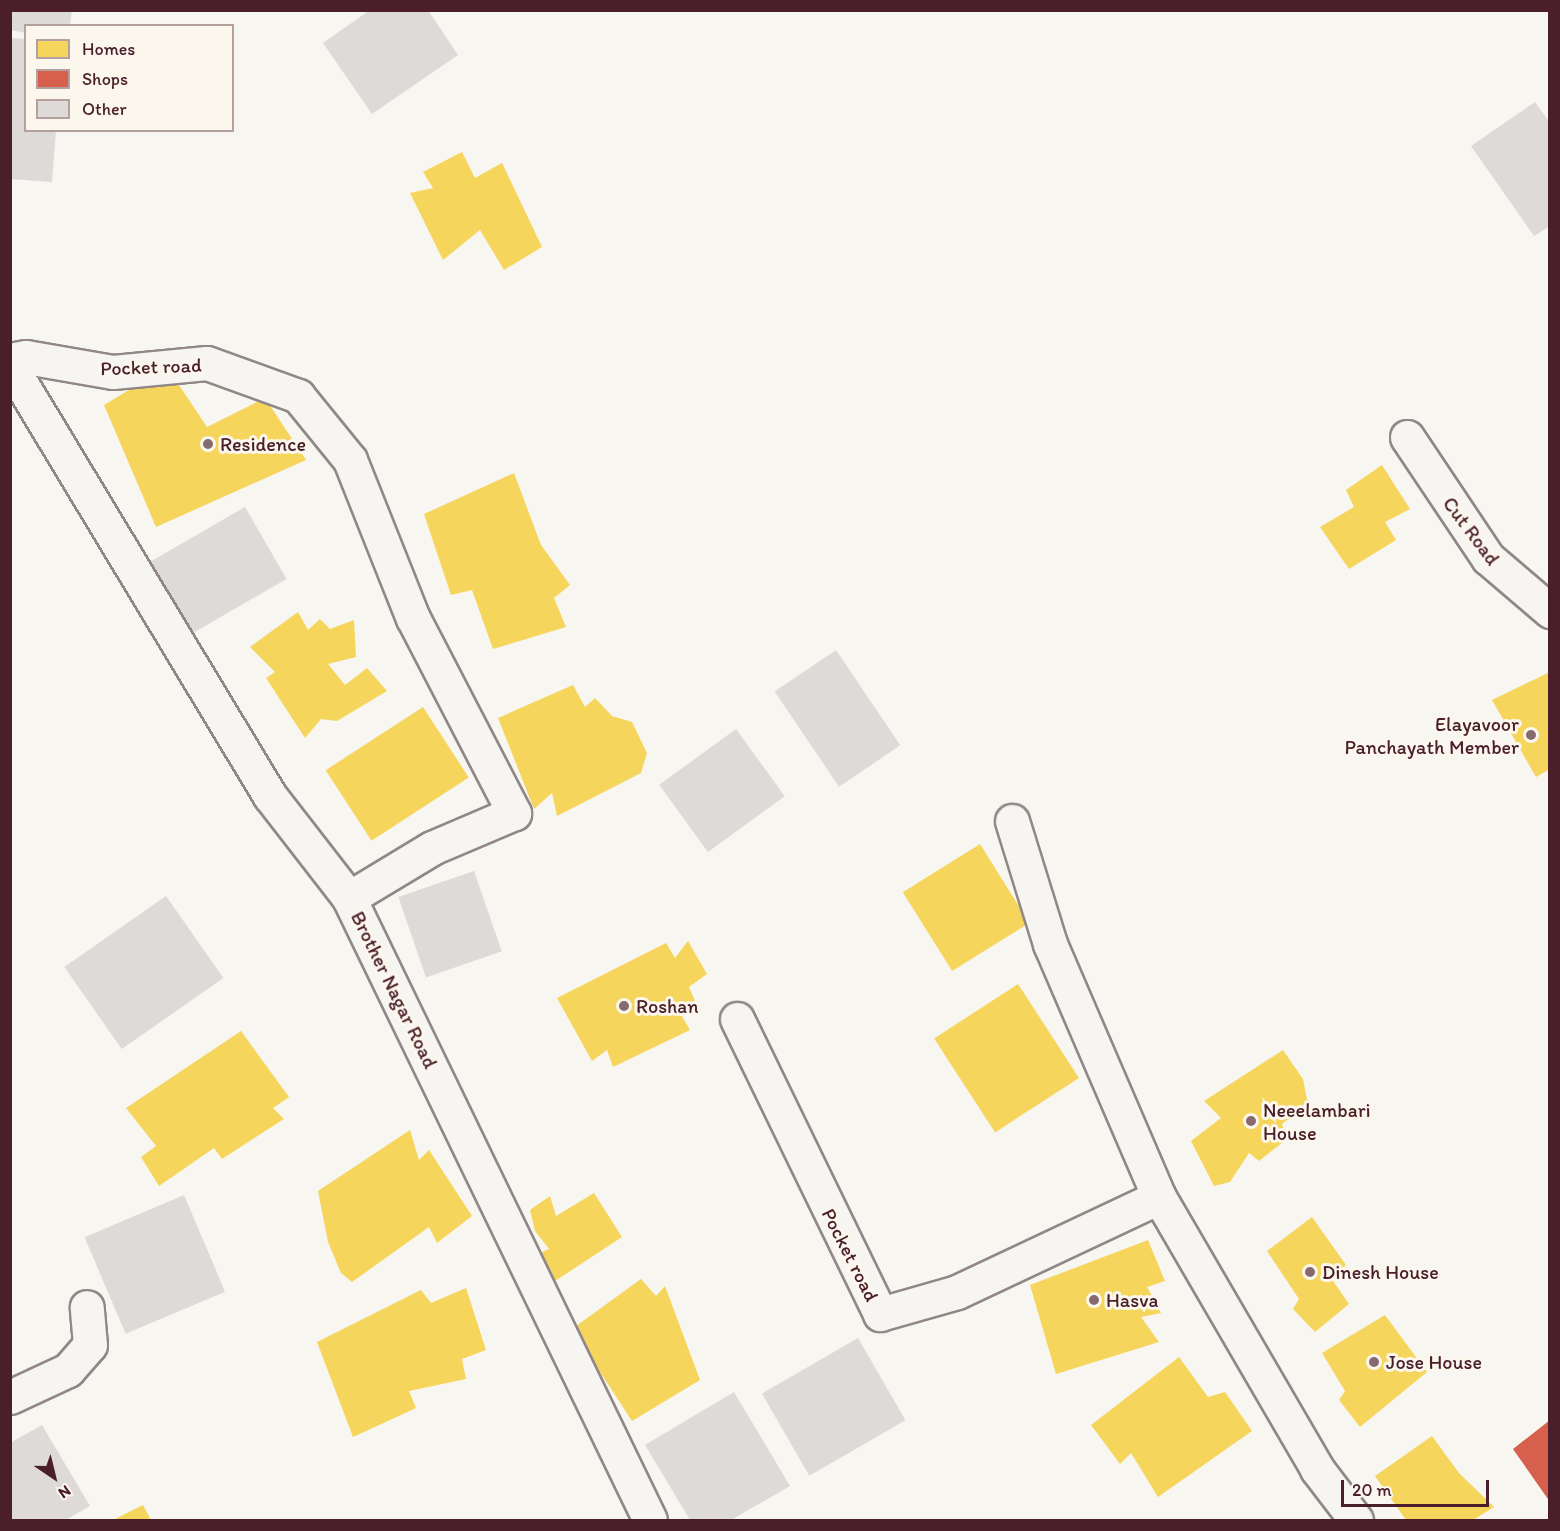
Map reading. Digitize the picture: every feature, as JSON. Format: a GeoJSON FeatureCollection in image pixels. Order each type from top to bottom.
{"type":"FeatureCollection","features":[{"type":"Feature","properties":{"kind":"street","name":"Pocket road"},"geometry":{"type":"LineString","coordinates":[[12,363],[26,357],[113,372],[207,363],[298,396],[350,460],[382,544]]}},
{"type":"Feature","properties":{"kind":"street"},"geometry":{"type":"LineString","coordinates":[[12,363],[270,796],[349,898]]}},
{"type":"Feature","properties":{"kind":"street","name":"Cut Road"},"geometry":{"type":"LineString","coordinates":[[1407,437],[1488,558],[1550,611]]}},
{"type":"Feature","properties":{"kind":"street","name":"Brother Nagar Road"},"geometry":{"type":"LineString","coordinates":[[382,544],[412,618],[514,813],[432,849],[349,898],[650,1521]]}},
{"type":"Feature","properties":{"kind":"street"},"geometry":{"type":"LineString","coordinates":[[1012,821],[1050,944],[1159,1197],[1317,1469],[1356,1521]]}},
{"type":"Feature","properties":{"kind":"street","name":"Pocket road"},"geometry":{"type":"LineString","coordinates":[[737,1019],[880,1314],[957,1292],[1159,1197]]}},
{"type":"Feature","properties":{"kind":"street"},"geometry":{"type":"LineString","coordinates":[[10,1397],[75,1362],[90,1345],[87,1307]]}},
{"type":"Feature","properties":{"kind":"building: Homes"},"geometry":{"type":"Polygon","coordinates":[[[462,152],[475,178],[502,163],[542,247],[504,270],[480,230],[443,260],[410,193],[433,188],[423,172],[462,152]]]}},
{"type":"Feature","properties":{"kind":"building: Homes","name":"Residence"},"geometry":{"type":"Polygon","coordinates":[[[167,367],[207,427],[265,398],[306,460],[156,527],[104,405],[167,367]]]}},
{"type":"Feature","properties":{"kind":"building: Homes"},"geometry":{"type":"Polygon","coordinates":[[[1382,465],[1410,509],[1385,522],[1396,540],[1349,569],[1320,527],[1354,507],[1346,490],[1382,465]]]}},
{"type":"Feature","properties":{"kind":"building: Homes"},"geometry":{"type":"Polygon","coordinates":[[[514,473],[541,545],[570,585],[554,598],[566,627],[493,649],[472,590],[451,595],[424,514],[514,473]]]}},
{"type":"Feature","properties":{"kind":"building: Homes"},"geometry":{"type":"Polygon","coordinates":[[[298,612],[308,630],[320,619],[330,629],[354,620],[356,657],[328,664],[345,685],[367,668],[387,691],[337,721],[321,719],[305,738],[266,678],[275,672],[250,647],[298,612]]]}},
{"type":"Feature","properties":{"kind":"building: Homes","name":"Elayavoor Panchayath Member"},"geometry":{"type":"Polygon","coordinates":[[[1550,672],[1550,769],[1536,777],[1492,700],[1550,672]]]}},
{"type":"Feature","properties":{"kind":"building: Homes"},"geometry":{"type":"Polygon","coordinates":[[[573,685],[585,707],[595,698],[612,716],[632,722],[647,753],[641,773],[557,816],[552,793],[534,809],[498,718],[573,685]]]}},
{"type":"Feature","properties":{"kind":"building: Homes"},"geometry":{"type":"Polygon","coordinates":[[[423,707],[469,777],[371,841],[326,770],[423,707]]]}},
{"type":"Feature","properties":{"kind":"building: Homes"},"geometry":{"type":"Polygon","coordinates":[[[980,844],[1029,923],[952,971],[903,892],[980,844]]]}},
{"type":"Feature","properties":{"kind":"building: Homes","name":"Roshan"},"geometry":{"type":"Polygon","coordinates":[[[688,941],[707,974],[689,987],[695,1001],[679,1011],[690,1030],[613,1067],[607,1050],[592,1061],[557,998],[666,943],[675,958],[688,941]]]}},
{"type":"Feature","properties":{"kind":"building: Homes"},"geometry":{"type":"Polygon","coordinates":[[[1018,984],[1079,1078],[995,1132],[934,1038],[1018,984]]]}},
{"type":"Feature","properties":{"kind":"building: Homes"},"geometry":{"type":"Polygon","coordinates":[[[241,1031],[289,1097],[273,1108],[284,1119],[222,1159],[214,1148],[159,1186],[141,1157],[156,1146],[126,1108],[241,1031]]]}},
{"type":"Feature","properties":{"kind":"building: Homes","name":"Neeelambari House"},"geometry":{"type":"Polygon","coordinates":[[[1283,1050],[1303,1079],[1308,1104],[1282,1124],[1287,1139],[1259,1161],[1249,1153],[1230,1182],[1214,1186],[1191,1141],[1221,1118],[1204,1101],[1283,1050]]]}},
{"type":"Feature","properties":{"kind":"building: Homes"},"geometry":{"type":"Polygon","coordinates":[[[410,1130],[419,1160],[429,1150],[472,1216],[437,1243],[429,1227],[352,1282],[341,1273],[328,1242],[318,1191],[410,1130]]]}},
{"type":"Feature","properties":{"kind":"building: Homes"},"geometry":{"type":"Polygon","coordinates":[[[594,1193],[622,1237],[552,1283],[537,1254],[549,1249],[535,1231],[530,1210],[550,1196],[556,1216],[594,1193]]]}},
{"type":"Feature","properties":{"kind":"building: Homes","name":"Dinesh House"},"geometry":{"type":"Polygon","coordinates":[[[1312,1217],[1346,1265],[1331,1278],[1349,1304],[1315,1332],[1293,1309],[1299,1299],[1267,1251],[1312,1217]]]}},
{"type":"Feature","properties":{"kind":"building: Homes","name":"Hasva"},"geometry":{"type":"Polygon","coordinates":[[[1148,1240],[1165,1281],[1147,1287],[1161,1313],[1141,1317],[1159,1342],[1056,1374],[1030,1285],[1148,1240]]]}},
{"type":"Feature","properties":{"kind":"building: Homes"},"geometry":{"type":"Polygon","coordinates":[[[641,1279],[656,1296],[665,1286],[700,1380],[632,1421],[572,1329],[641,1279]]]}},
{"type":"Feature","properties":{"kind":"building: Homes"},"geometry":{"type":"Polygon","coordinates":[[[466,1288],[486,1350],[462,1359],[466,1379],[409,1391],[416,1408],[353,1437],[317,1342],[421,1290],[431,1303],[466,1288]]]}},
{"type":"Feature","properties":{"kind":"building: Homes","name":"Jose House"},"geometry":{"type":"Polygon","coordinates":[[[1385,1315],[1427,1372],[1360,1427],[1339,1400],[1345,1391],[1322,1353],[1385,1315]]]}},
{"type":"Feature","properties":{"kind":"building: Homes"},"geometry":{"type":"Polygon","coordinates":[[[1179,1357],[1208,1397],[1225,1392],[1252,1431],[1158,1497],[1131,1453],[1120,1464],[1091,1425],[1179,1357]]]}},
{"type":"Feature","properties":{"kind":"building: Homes"},"geometry":{"type":"Polygon","coordinates":[[[1432,1436],[1459,1473],[1494,1507],[1473,1520],[1406,1520],[1375,1476],[1432,1436]]]}},
{"type":"Feature","properties":{"kind":"building: Homes"},"geometry":{"type":"Polygon","coordinates":[[[143,1505],[151,1520],[113,1520],[143,1505]]]}},
{"type":"Feature","properties":{"kind":"building: Shops"},"geometry":{"type":"Polygon","coordinates":[[[1550,1420],[1550,1502],[1513,1449],[1550,1420]]]}},
{"type":"Feature","properties":{"kind":"building: Other"},"geometry":{"type":"Polygon","coordinates":[[[10,10],[72,10],[70,24],[24,24],[24,33],[10,30],[10,10]]]}},
{"type":"Feature","properties":{"kind":"building: Other"},"geometry":{"type":"Polygon","coordinates":[[[370,10],[428,10],[458,55],[372,114],[323,43],[370,10]]]}},
{"type":"Feature","properties":{"kind":"building: Other"},"geometry":{"type":"Polygon","coordinates":[[[10,38],[24,39],[24,132],[56,132],[52,182],[10,179],[10,38]]]}},
{"type":"Feature","properties":{"kind":"building: Other"},"geometry":{"type":"Polygon","coordinates":[[[1535,102],[1550,123],[1550,226],[1534,236],[1471,146],[1535,102]]]}},
{"type":"Feature","properties":{"kind":"building: Other"},"geometry":{"type":"Polygon","coordinates":[[[245,507],[286,579],[191,634],[150,562],[245,507]]]}},
{"type":"Feature","properties":{"kind":"building: Other"},"geometry":{"type":"Polygon","coordinates":[[[836,650],[900,745],[839,787],[775,691],[836,650]]]}},
{"type":"Feature","properties":{"kind":"building: Other"},"geometry":{"type":"Polygon","coordinates":[[[736,729],[785,796],[708,852],[659,785],[736,729]]]}},
{"type":"Feature","properties":{"kind":"building: Other"},"geometry":{"type":"Polygon","coordinates":[[[474,871],[502,951],[426,977],[398,897],[474,871]]]}},
{"type":"Feature","properties":{"kind":"building: Other"},"geometry":{"type":"Polygon","coordinates":[[[166,896],[223,978],[122,1049],[64,967],[166,896]]]}},
{"type":"Feature","properties":{"kind":"building: Other"},"geometry":{"type":"Polygon","coordinates":[[[184,1195],[225,1292],[126,1334],[85,1237],[184,1195]]]}},
{"type":"Feature","properties":{"kind":"building: Other"},"geometry":{"type":"Polygon","coordinates":[[[858,1338],[906,1420],[809,1476],[762,1394],[858,1338]]]}},
{"type":"Feature","properties":{"kind":"building: Other"},"geometry":{"type":"Polygon","coordinates":[[[734,1392],[790,1486],[731,1520],[690,1520],[645,1445],[734,1392]]]}},
{"type":"Feature","properties":{"kind":"building: Other"},"geometry":{"type":"Polygon","coordinates":[[[42,1425],[90,1506],[66,1520],[10,1520],[10,1443],[42,1425]]]}},
{"type":"Feature","properties":{"kind":"place","name":"Residence"},"geometry":{"type":"Point","coordinates":[208,444]}},
{"type":"Feature","properties":{"kind":"place","name":"Elayavoor Panchayath Member"},"geometry":{"type":"Point","coordinates":[1531,735]}},
{"type":"Feature","properties":{"kind":"place","name":"Roshan"},"geometry":{"type":"Point","coordinates":[624,1006]}},
{"type":"Feature","properties":{"kind":"place","name":"Neeelambari House"},"geometry":{"type":"Point","coordinates":[1251,1121]}},
{"type":"Feature","properties":{"kind":"place","name":"Dinesh House"},"geometry":{"type":"Point","coordinates":[1310,1272]}},
{"type":"Feature","properties":{"kind":"place","name":"Hasva"},"geometry":{"type":"Point","coordinates":[1094,1300]}},
{"type":"Feature","properties":{"kind":"place","name":"Jose House"},"geometry":{"type":"Point","coordinates":[1374,1362]}}]}
